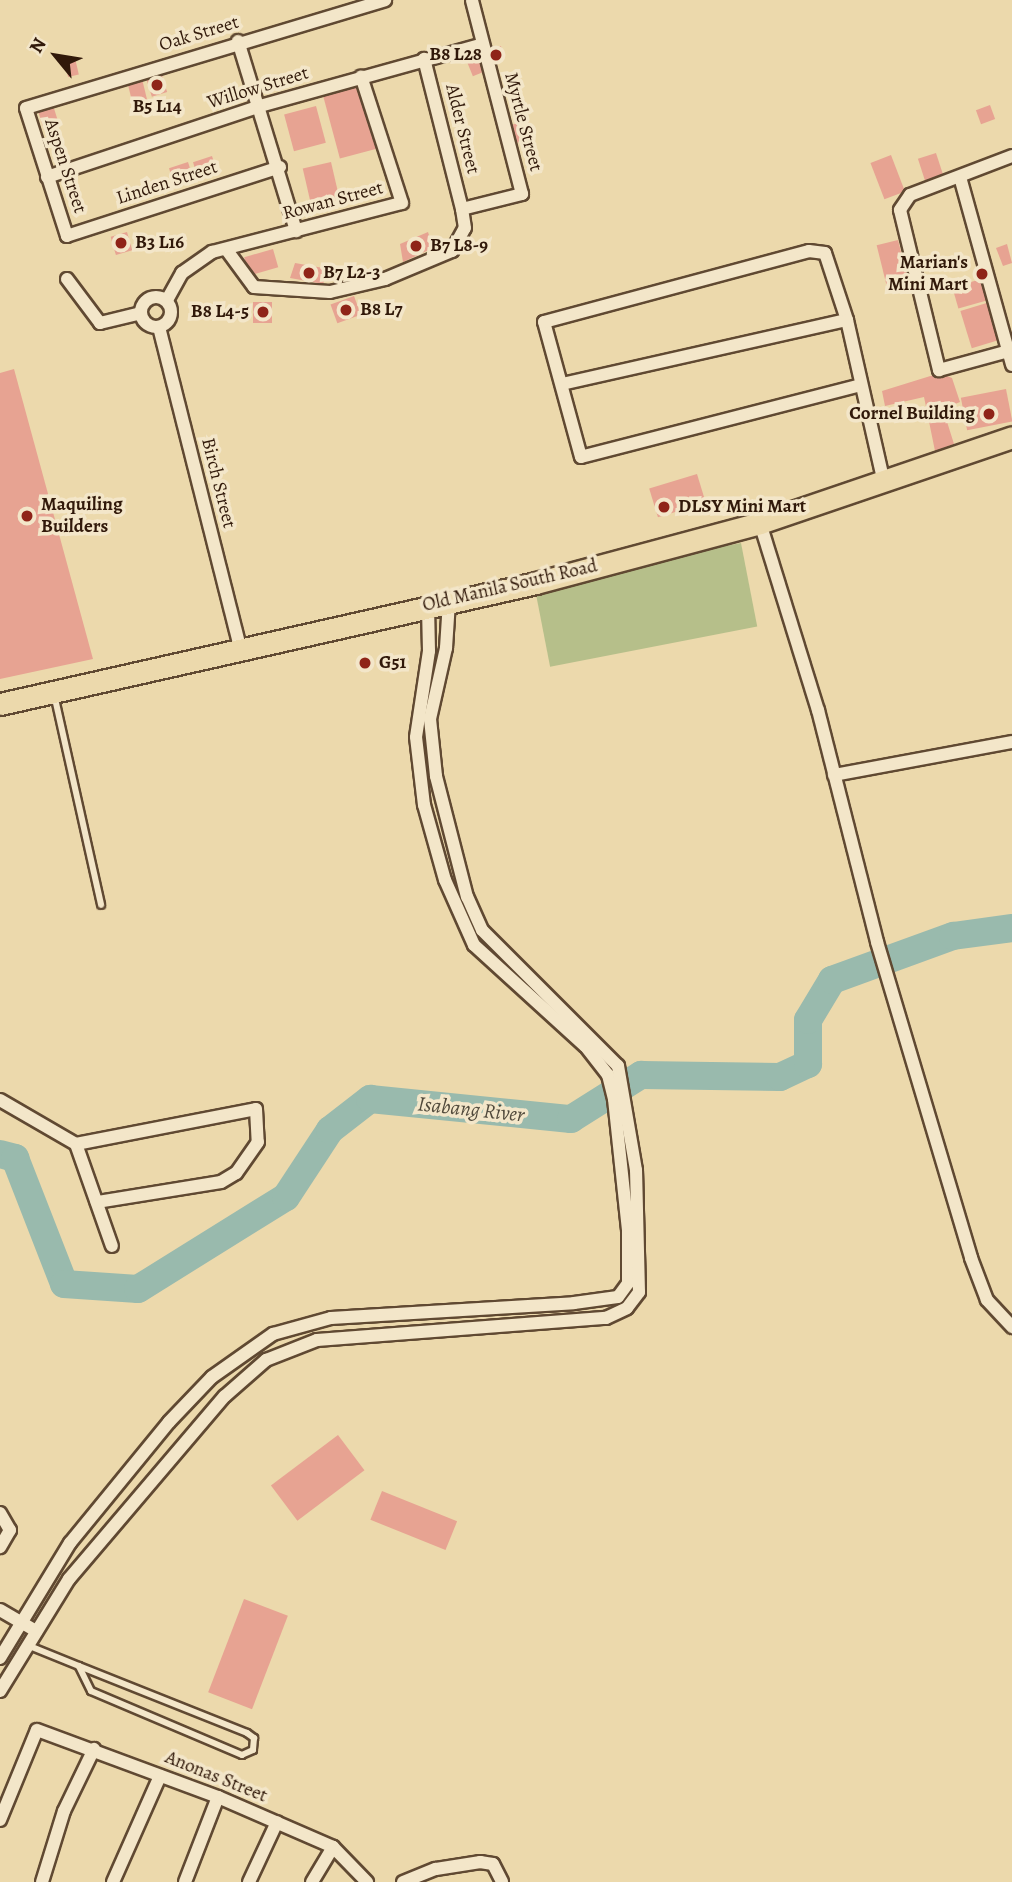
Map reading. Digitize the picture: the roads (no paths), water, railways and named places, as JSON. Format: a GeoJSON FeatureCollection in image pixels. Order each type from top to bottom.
{"type":"FeatureCollection","features":[{"type":"Feature","properties":{"kind":"main road","name":"Old Manila South Road"},"geometry":{"type":"LineString","coordinates":[[0,704],[439,604],[760,523],[884,483],[1012,437]]}},
{"type":"Feature","properties":{"kind":"street","name":"Oak Street"},"geometry":{"type":"LineString","coordinates":[[26,108],[238,41],[386,0]]}},
{"type":"Feature","properties":{"kind":"street","name":"Myrtle Street"},"geometry":{"type":"LineString","coordinates":[[462,209],[522,194],[472,0]]}},
{"type":"Feature","properties":{"kind":"street"},"geometry":{"type":"LineString","coordinates":[[238,41],[280,167],[296,231]]}},
{"type":"Feature","properties":{"kind":"street","name":"Willow Street"},"geometry":{"type":"LineString","coordinates":[[47,177],[260,106],[483,44]]}},
{"type":"Feature","properties":{"kind":"street","name":"Alder Street"},"geometry":{"type":"LineString","coordinates":[[226,249],[254,287],[330,292],[437,261],[461,241],[462,209],[424,60]]}},
{"type":"Feature","properties":{"kind":"street","name":"Rowan Street"},"geometry":{"type":"LineString","coordinates":[[167,300],[182,273],[212,252],[402,203],[361,76]]}},
{"type":"Feature","properties":{"kind":"street","name":"Aspen Street"},"geometry":{"type":"LineString","coordinates":[[26,108],[67,236]]}},
{"type":"Feature","properties":{"kind":"street"},"geometry":{"type":"LineString","coordinates":[[1009,351],[939,370],[900,210],[910,195],[1012,156]]}},
{"type":"Feature","properties":{"kind":"street","name":"Linden Street"},"geometry":{"type":"LineString","coordinates":[[67,236],[280,167]]}},
{"type":"Feature","properties":{"kind":"street"},"geometry":{"type":"LineString","coordinates":[[960,177],[1012,365]]}},
{"type":"Feature","properties":{"kind":"street"},"geometry":{"type":"LineString","coordinates":[[861,385],[581,457],[544,322],[809,251],[825,253],[847,320],[884,483]]}},
{"type":"Feature","properties":{"kind":"street"},"geometry":{"type":"LineString","coordinates":[[67,279],[100,323],[141,313],[149,298],[167,300],[171,316],[159,327],[145,323],[141,313]]}},
{"type":"Feature","properties":{"kind":"street"},"geometry":{"type":"LineString","coordinates":[[562,384],[847,320]]}},
{"type":"Feature","properties":{"kind":"street","name":"Birch Street"},"geometry":{"type":"LineString","coordinates":[[159,327],[240,648]]}},
{"type":"Feature","properties":{"kind":"street"},"geometry":{"type":"LineString","coordinates":[[760,523],[834,775],[877,942],[971,1258],[987,1300],[1012,1327]]}},
{"type":"Feature","properties":{"kind":"street"},"geometry":{"type":"LineString","coordinates":[[439,604],[416,737],[424,805],[445,880],[474,945],[613,1071]]}},
{"type":"Feature","properties":{"kind":"street"},"geometry":{"type":"LineString","coordinates":[[0,1691],[69,1579],[225,1396],[266,1360],[317,1340],[606,1318],[627,1308],[639,1292],[636,1170],[613,1071],[482,930],[467,897],[436,776],[430,719],[446,648],[439,604]]}},
{"type":"Feature","properties":{"kind":"street"},"geometry":{"type":"LineString","coordinates":[[834,775],[1012,743]]}},
{"type":"Feature","properties":{"kind":"street"},"geometry":{"type":"LineString","coordinates":[[19,1659],[1,1651],[70,1543],[185,1405],[212,1377],[283,1331],[331,1318],[450,1312],[618,1297],[628,1283],[628,1230],[620,1095]]}},
{"type":"Feature","properties":{"kind":"street"},"geometry":{"type":"LineString","coordinates":[[0,1100],[76,1144],[112,1246]]}},
{"type":"Feature","properties":{"kind":"street"},"geometry":{"type":"LineString","coordinates":[[76,1144],[256,1109],[258,1142],[236,1172],[221,1182],[97,1202]]}},
{"type":"Feature","properties":{"kind":"street"},"geometry":{"type":"LineString","coordinates":[[449,1331],[450,1312]]}},
{"type":"Feature","properties":{"kind":"street"},"geometry":{"type":"LineString","coordinates":[[185,1405],[203,1422]]}},
{"type":"Feature","properties":{"kind":"street"},"geometry":{"type":"LineString","coordinates":[[0,1513],[10,1530],[0,1547]]}},
{"type":"Feature","properties":{"kind":"street"},"geometry":{"type":"LineString","coordinates":[[0,1610],[36,1631]]}},
{"type":"Feature","properties":{"kind":"street","name":"Anonas Street"},"geometry":{"type":"LineString","coordinates":[[0,1820],[37,1730],[218,1797],[333,1847],[367,1882]]}},
{"type":"Feature","properties":{"kind":"street"},"geometry":{"type":"LineString","coordinates":[[43,1882],[64,1811],[94,1749]]}},
{"type":"Feature","properties":{"kind":"street"},"geometry":{"type":"LineString","coordinates":[[113,1882],[160,1776]]}},
{"type":"Feature","properties":{"kind":"street"},"geometry":{"type":"LineString","coordinates":[[185,1882],[218,1797]]}},
{"type":"Feature","properties":{"kind":"street"},"geometry":{"type":"LineString","coordinates":[[248,1882],[277,1822]]}},
{"type":"Feature","properties":{"kind":"street"},"geometry":{"type":"LineString","coordinates":[[312,1882],[333,1847]]}},
{"type":"Feature","properties":{"kind":"street"},"geometry":{"type":"LineString","coordinates":[[403,1882],[436,1869],[480,1862],[493,1864],[502,1882]]}},
{"type":"Feature","properties":{"kind":"lane"},"geometry":{"type":"LineString","coordinates":[[54,692],[101,905]]}},
{"type":"Feature","properties":{"kind":"lane"},"geometry":{"type":"LineString","coordinates":[[27,1645],[251,1735],[253,1750],[242,1755],[91,1691],[79,1666]]}},
{"type":"Feature","properties":{"kind":"waterway","name":"Isabang River"},"geometry":{"type":"LineString","coordinates":[[0,1154],[15,1158],[64,1284],[138,1289],[286,1197],[330,1130],[370,1099],[571,1119],[641,1075],[780,1077],[808,1064],[808,1020],[832,980],[953,936],[1012,928]]}},
{"type":"Feature","properties":{"kind":"place","name":"B8 L28"},"geometry":{"type":"Point","coordinates":[496,55]}},
{"type":"Feature","properties":{"kind":"place","name":"B5 L14"},"geometry":{"type":"Point","coordinates":[157,85]}},
{"type":"Feature","properties":{"kind":"place","name":"B3 L16"},"geometry":{"type":"Point","coordinates":[121,243]}},
{"type":"Feature","properties":{"kind":"place","name":"B7 L8-9"},"geometry":{"type":"Point","coordinates":[416,246]}},
{"type":"Feature","properties":{"kind":"place","name":"B7 L2-3"},"geometry":{"type":"Point","coordinates":[309,273]}},
{"type":"Feature","properties":{"kind":"place","name":"Marian's Mini Mart"},"geometry":{"type":"Point","coordinates":[982,274]}},
{"type":"Feature","properties":{"kind":"place","name":"B8 L7"},"geometry":{"type":"Point","coordinates":[346,310]}},
{"type":"Feature","properties":{"kind":"place","name":"B8 L4-5"},"geometry":{"type":"Point","coordinates":[263,312]}},
{"type":"Feature","properties":{"kind":"place","name":"Cornel Building"},"geometry":{"type":"Point","coordinates":[989,414]}},
{"type":"Feature","properties":{"kind":"place","name":"DLSY Mini Mart"},"geometry":{"type":"Point","coordinates":[664,507]}},
{"type":"Feature","properties":{"kind":"place","name":"Maquiling Builders"},"geometry":{"type":"Point","coordinates":[27,516]}},
{"type":"Feature","properties":{"kind":"place","name":"G51"},"geometry":{"type":"Point","coordinates":[365,663]}}]}
